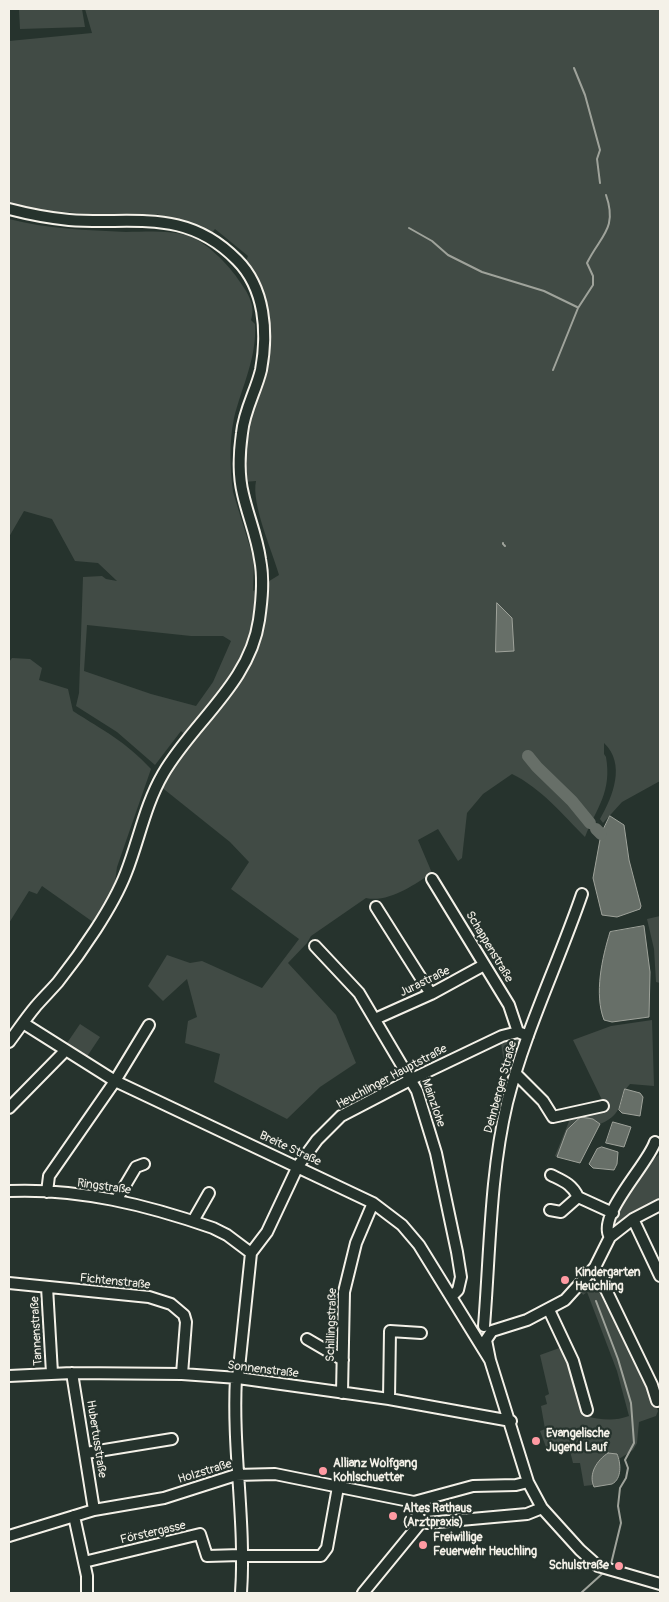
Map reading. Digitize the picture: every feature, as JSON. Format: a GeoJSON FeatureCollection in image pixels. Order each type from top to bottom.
{"type":"FeatureCollection","features":[{"type":"Feature","properties":{"kind":"street"},"geometry":{"type":"LineString","coordinates":[[9,209],[70,220],[175,223],[197,232],[218,244],[238,261],[261,302],[265,331],[260,370],[243,423],[238,462],[242,494],[261,566],[263,583],[255,636],[244,664],[235,679],[172,758],[161,777],[150,800],[126,873],[95,928],[57,983],[9,1042]]}},
{"type":"Feature","properties":{"kind":"street","name":"Schappenstraße"},"geometry":{"type":"LineString","coordinates":[[432,879],[509,1004],[518,1032]]}},
{"type":"Feature","properties":{"kind":"street","name":"Dehnberger Straße"},"geometry":{"type":"LineString","coordinates":[[490,1360],[486,1340],[498,1148],[516,1074],[528,1036],[582,894]]}},
{"type":"Feature","properties":{"kind":"street"},"geometry":{"type":"LineString","coordinates":[[376,907],[431,994]]}},
{"type":"Feature","properties":{"kind":"street","name":"Mainzlohe"},"geometry":{"type":"LineString","coordinates":[[314,946],[359,993],[412,1079],[424,1111],[436,1153],[457,1252],[461,1277],[458,1290],[452,1296]]}},
{"type":"Feature","properties":{"kind":"street","name":"Jurastraße"},"geometry":{"type":"LineString","coordinates":[[375,1019],[431,994],[484,965]]}},
{"type":"Feature","properties":{"kind":"street","name":"Breite Straße"},"geometry":{"type":"LineString","coordinates":[[23,1023],[115,1081],[374,1203],[402,1225],[418,1245],[452,1296],[490,1360]]}},
{"type":"Feature","properties":{"kind":"street"},"geometry":{"type":"LineString","coordinates":[[46,1192],[49,1176],[115,1081],[148,1025]]}},
{"type":"Feature","properties":{"kind":"street"},"geometry":{"type":"LineString","coordinates":[[518,1032],[528,1036]]}},
{"type":"Feature","properties":{"kind":"street","name":"Heuchlinger Hauptstraße"},"geometry":{"type":"LineString","coordinates":[[251,1253],[270,1228],[298,1166],[317,1140],[341,1116],[412,1079],[502,1036],[518,1032]]}},
{"type":"Feature","properties":{"kind":"street"},"geometry":{"type":"LineString","coordinates":[[9,1108],[65,1051]]}},
{"type":"Feature","properties":{"kind":"street"},"geometry":{"type":"LineString","coordinates":[[516,1074],[543,1100],[554,1117],[603,1106]]}},
{"type":"Feature","properties":{"kind":"street"},"geometry":{"type":"LineString","coordinates":[[610,1237],[608,1226],[613,1213],[625,1188],[653,1151],[655,1142]]}},
{"type":"Feature","properties":{"kind":"street"},"geometry":{"type":"LineString","coordinates":[[118,1199],[136,1167],[144,1164]]}},
{"type":"Feature","properties":{"kind":"street"},"geometry":{"type":"LineString","coordinates":[[551,1175],[568,1183],[574,1188],[578,1197],[613,1213]]}},
{"type":"Feature","properties":{"kind":"street","name":"Ringstraße"},"geometry":{"type":"LineString","coordinates":[[9,1191],[46,1192],[118,1199],[221,1231],[251,1253]]}},
{"type":"Feature","properties":{"kind":"street"},"geometry":{"type":"LineString","coordinates":[[193,1221],[210,1193]]}},
{"type":"Feature","properties":{"kind":"street"},"geometry":{"type":"LineString","coordinates":[[550,1210],[561,1212],[578,1197]]}},
{"type":"Feature","properties":{"kind":"street","name":"Schillingstraße"},"geometry":{"type":"LineString","coordinates":[[342,1393],[344,1292],[356,1243],[374,1203]]}},
{"type":"Feature","properties":{"kind":"street"},"geometry":{"type":"LineString","coordinates":[[473,1331],[527,1320],[549,1310],[573,1293],[595,1267],[610,1237],[633,1219],[660,1205]]}},
{"type":"Feature","properties":{"kind":"street"},"geometry":{"type":"LineString","coordinates":[[633,1219],[660,1276]]}},
{"type":"Feature","properties":{"kind":"street"},"geometry":{"type":"LineString","coordinates":[[241,1593],[241,1555],[234,1433],[237,1378],[251,1253]]}},
{"type":"Feature","properties":{"kind":"street"},"geometry":{"type":"LineString","coordinates":[[595,1267],[652,1385],[657,1401]]}},
{"type":"Feature","properties":{"kind":"street","name":"Fichtenstraße"},"geometry":{"type":"LineString","coordinates":[[9,1283],[134,1295],[171,1304],[184,1315],[186,1322],[182,1374]]}},
{"type":"Feature","properties":{"kind":"street","name":"Tannenstraße"},"geometry":{"type":"LineString","coordinates":[[47,1287],[52,1373]]}},
{"type":"Feature","properties":{"kind":"street"},"geometry":{"type":"LineString","coordinates":[[549,1310],[573,1361],[587,1410]]}},
{"type":"Feature","properties":{"kind":"street"},"geometry":{"type":"LineString","coordinates":[[388,1399],[390,1331],[421,1333]]}},
{"type":"Feature","properties":{"kind":"street"},"geometry":{"type":"LineString","coordinates":[[307,1339],[343,1360]]}},
{"type":"Feature","properties":{"kind":"street"},"geometry":{"type":"LineString","coordinates":[[490,1360],[511,1421],[528,1482],[542,1508],[598,1566],[660,1584]]}},
{"type":"Feature","properties":{"kind":"street","name":"Sonnenstraße"},"geometry":{"type":"LineString","coordinates":[[9,1376],[72,1373],[182,1374],[237,1378],[388,1399],[511,1421]]}},
{"type":"Feature","properties":{"kind":"street","name":"Hubertusstraße"},"geometry":{"type":"LineString","coordinates":[[72,1373],[94,1510]]}},
{"type":"Feature","properties":{"kind":"street"},"geometry":{"type":"LineString","coordinates":[[86,1453],[172,1440]]}},
{"type":"Feature","properties":{"kind":"street","name":"Holzstraße"},"geometry":{"type":"LineString","coordinates":[[9,1536],[94,1510],[164,1498],[236,1475],[275,1474],[414,1502],[473,1486],[516,1485],[528,1482]]}},
{"type":"Feature","properties":{"kind":"street","name":"Förstergasse"},"geometry":{"type":"LineString","coordinates":[[84,1562],[200,1534],[207,1556],[321,1556],[327,1548],[338,1487]]}},
{"type":"Feature","properties":{"kind":"street"},"geometry":{"type":"LineString","coordinates":[[414,1502],[417,1516],[422,1521]]}},
{"type":"Feature","properties":{"kind":"street"},"geometry":{"type":"LineString","coordinates":[[362,1593],[422,1521],[527,1514],[542,1508]]}},
{"type":"Feature","properties":{"kind":"street"},"geometry":{"type":"LineString","coordinates":[[74,1516],[84,1562],[88,1593]]}},
{"type":"Feature","properties":{"kind":"shaded area"},"geometry":{"type":"Polygon","coordinates":[[[19,9],[82,9],[85,27],[20,29],[19,9]]]}},
{"type":"Feature","properties":{"kind":"shaded area"},"geometry":{"type":"Polygon","coordinates":[[[85,9],[660,9],[660,781],[622,802],[603,823],[600,819],[613,790],[616,770],[611,751],[604,743],[607,769],[605,790],[585,837],[542,794],[512,774],[483,794],[467,813],[462,858],[458,861],[438,829],[418,840],[432,873],[400,892],[383,898],[366,898],[311,936],[288,963],[336,1015],[356,1063],[320,1087],[287,1119],[214,1082],[220,1054],[185,1043],[188,1021],[197,1017],[187,979],[163,1001],[148,986],[167,955],[190,963],[202,961],[262,988],[299,939],[231,889],[249,862],[230,842],[160,786],[191,740],[181,731],[155,765],[117,732],[76,706],[79,693],[83,577],[102,576],[106,579],[117,581],[98,563],[75,561],[52,519],[24,511],[9,537],[9,219],[67,228],[179,233],[201,242],[224,261],[246,291],[252,305],[251,320],[255,324],[254,349],[232,427],[230,455],[232,483],[233,492],[254,560],[253,591],[279,575],[256,502],[256,481],[244,482],[244,445],[249,415],[264,367],[270,335],[270,318],[266,300],[260,286],[245,264],[248,256],[215,229],[211,234],[194,225],[156,214],[88,214],[28,209],[9,204],[9,41],[92,33],[85,9]],[[87,625],[84,671],[151,694],[196,706],[213,682],[231,641],[223,636],[191,636],[87,625]]]}},
{"type":"Feature","properties":{"kind":"shaded area"},"geometry":{"type":"Polygon","coordinates":[[[497,603],[512,618],[514,651],[496,652],[497,603]]]}},
{"type":"Feature","properties":{"kind":"shaded area"},"geometry":{"type":"Polygon","coordinates":[[[12,658],[30,659],[42,668],[39,680],[68,689],[73,711],[123,744],[151,769],[117,867],[115,882],[93,922],[42,886],[37,894],[29,891],[9,923],[9,662],[12,658]]]}},
{"type":"Feature","properties":{"kind":"shaded area"},"geometry":{"type":"Polygon","coordinates":[[[610,816],[624,825],[629,860],[641,906],[640,909],[617,917],[602,915],[593,878],[601,834],[610,816]]]}},
{"type":"Feature","properties":{"kind":"shaded area"},"geometry":{"type":"Polygon","coordinates":[[[660,916],[660,983],[656,982],[654,949],[647,919],[660,916]]]}},
{"type":"Feature","properties":{"kind":"shaded area"},"geometry":{"type":"Polygon","coordinates":[[[644,926],[650,972],[649,1017],[612,1022],[604,1020],[599,988],[604,953],[610,932],[644,926]]]}},
{"type":"Feature","properties":{"kind":"shaded area"},"geometry":{"type":"Polygon","coordinates":[[[652,1020],[654,1086],[630,1084],[614,1115],[600,1124],[593,1119],[581,1118],[567,1130],[557,1157],[555,1156],[572,1114],[603,1102],[573,1040],[611,1026],[652,1020]]]}},
{"type":"Feature","properties":{"kind":"shaded area"},"geometry":{"type":"Polygon","coordinates":[[[80,1024],[100,1037],[86,1058],[65,1046],[80,1024]]]}},
{"type":"Feature","properties":{"kind":"shaded area"},"geometry":{"type":"Polygon","coordinates":[[[515,1037],[520,1041],[511,1072],[505,1070],[501,1043],[515,1037]]]}},
{"type":"Feature","properties":{"kind":"shaded area"},"geometry":{"type":"Polygon","coordinates":[[[625,1089],[640,1093],[643,1097],[640,1116],[622,1113],[619,1110],[625,1089]]]}},
{"type":"Feature","properties":{"kind":"shaded area"},"geometry":{"type":"Polygon","coordinates":[[[581,1117],[593,1119],[600,1124],[580,1163],[557,1157],[567,1130],[581,1117]]]}},
{"type":"Feature","properties":{"kind":"shaded area"},"geometry":{"type":"Polygon","coordinates":[[[613,1122],[631,1127],[624,1147],[606,1143],[613,1122]]]}},
{"type":"Feature","properties":{"kind":"shaded area"},"geometry":{"type":"Polygon","coordinates":[[[602,1147],[618,1152],[617,1164],[614,1170],[593,1168],[589,1164],[597,1149],[602,1147]]]}},
{"type":"Feature","properties":{"kind":"shaded area"},"geometry":{"type":"Polygon","coordinates":[[[660,1154],[660,1200],[622,1220],[615,1227],[611,1226],[620,1205],[637,1177],[660,1154]]]}},
{"type":"Feature","properties":{"kind":"shaded area"},"geometry":{"type":"Polygon","coordinates":[[[591,1278],[598,1281],[596,1285],[606,1306],[610,1305],[642,1373],[651,1404],[655,1403],[658,1411],[656,1416],[639,1422],[637,1443],[633,1450],[619,1459],[616,1454],[592,1479],[593,1485],[584,1486],[580,1463],[573,1463],[568,1443],[546,1447],[540,1431],[545,1429],[541,1406],[547,1404],[545,1396],[549,1394],[540,1355],[565,1346],[574,1372],[583,1416],[612,1419],[629,1416],[617,1371],[587,1292],[583,1295],[580,1290],[591,1278]]]}},
{"type":"Feature","properties":{"kind":"shaded area"},"geometry":{"type":"Polygon","coordinates":[[[608,1453],[617,1454],[620,1466],[618,1478],[612,1484],[594,1487],[592,1482],[593,1472],[600,1459],[608,1453]]]}},
{"type":"Feature","properties":{"kind":"waterway"},"geometry":{"type":"LineString","coordinates":[[574,68],[585,95],[600,150],[597,159],[600,183]]}},
{"type":"Feature","properties":{"kind":"waterway"},"geometry":{"type":"LineString","coordinates":[[553,370],[578,308],[593,285],[593,276],[587,263],[609,224],[610,216],[606,195]]}},
{"type":"Feature","properties":{"kind":"waterway"},"geometry":{"type":"LineString","coordinates":[[409,228],[432,241],[448,255],[482,272],[544,291],[577,307]]}},
{"type":"Feature","properties":{"kind":"waterway"},"geometry":{"type":"LineString","coordinates":[[528,756],[572,801],[590,823]]}},
{"type":"Feature","properties":{"kind":"waterway"},"geometry":{"type":"LineString","coordinates":[[596,829],[601,834]]}},
{"type":"Feature","properties":{"kind":"waterway"},"geometry":{"type":"LineString","coordinates":[[596,1301],[618,1359],[631,1403],[634,1443],[625,1460],[628,1468],[626,1478],[620,1488],[618,1506],[621,1523],[611,1564]]}},
{"type":"Feature","properties":{"kind":"waterway"},"geometry":{"type":"LineString","coordinates":[[581,1593],[602,1574]]}},
{"type":"Feature","properties":{"kind":"place","name":"Kindergarten Heuchling"},"geometry":{"type":"Point","coordinates":[565,1280]}},
{"type":"Feature","properties":{"kind":"place","name":"Evangelische Jugend Lauf"},"geometry":{"type":"Point","coordinates":[536,1441]}},
{"type":"Feature","properties":{"kind":"place","name":"Allianz Wolfgang Kohlschuetter"},"geometry":{"type":"Point","coordinates":[323,1471]}},
{"type":"Feature","properties":{"kind":"place","name":"Altes Rathaus (Arztpraxis)"},"geometry":{"type":"Point","coordinates":[393,1516]}},
{"type":"Feature","properties":{"kind":"place","name":"Freiwillige Feuerwehr Heuchling"},"geometry":{"type":"Point","coordinates":[423,1545]}},
{"type":"Feature","properties":{"kind":"place","name":"Schulstraße"},"geometry":{"type":"Point","coordinates":[619,1566]}}]}
